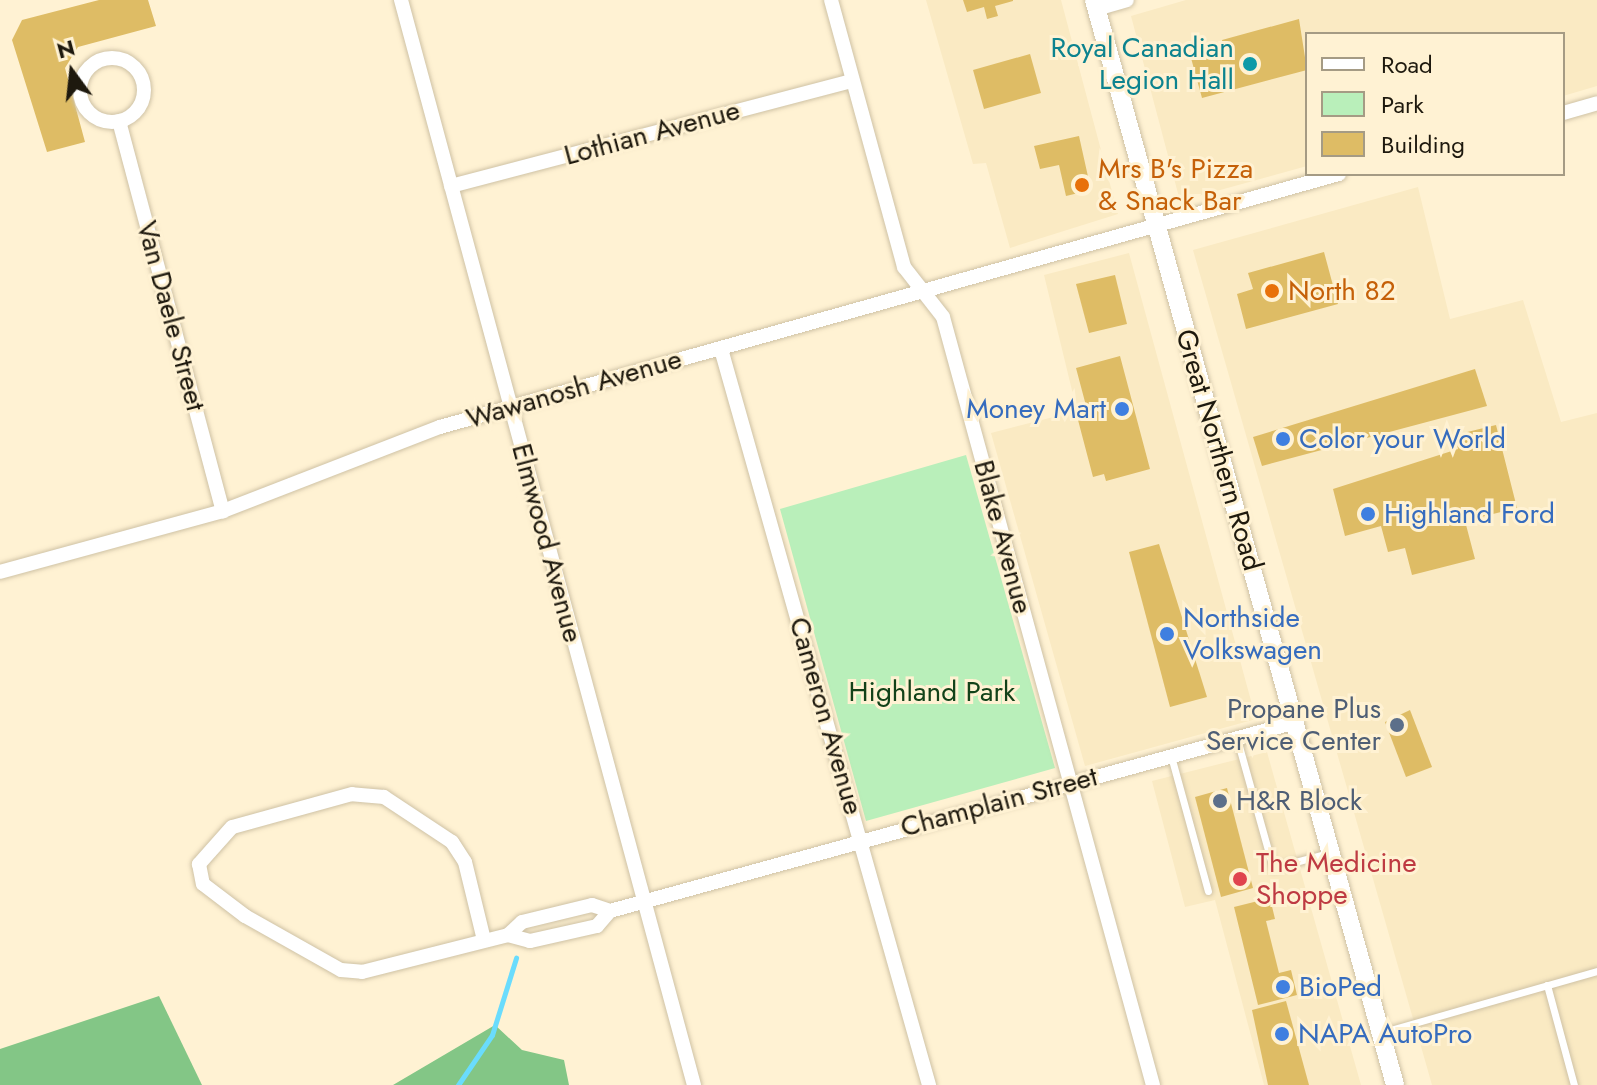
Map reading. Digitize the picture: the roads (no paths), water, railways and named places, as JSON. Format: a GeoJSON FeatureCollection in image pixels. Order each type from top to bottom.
{"type":"FeatureCollection","features":[{"type":"Feature","properties":{"kind":"main road","name":"Great Northern Road"},"geometry":{"type":"LineString","coordinates":[[1095,4],[1395,1085]]}},
{"type":"Feature","properties":{"kind":"street","name":"Elmwood Avenue"},"geometry":{"type":"LineString","coordinates":[[401,0],[694,1085]]}},
{"type":"Feature","properties":{"kind":"street","name":"Blake Avenue"},"geometry":{"type":"LineString","coordinates":[[831,0],[904,267],[943,317],[1153,1085]]}},
{"type":"Feature","properties":{"kind":"street"},"geometry":{"type":"LineString","coordinates":[[1095,4],[1127,0]]}},
{"type":"Feature","properties":{"kind":"street"},"geometry":{"type":"LineString","coordinates":[[100,60],[130,64],[142,80],[137,110],[119,121],[98,119],[83,104],[84,74],[100,60]]}},
{"type":"Feature","properties":{"kind":"street","name":"Lothian Avenue"},"geometry":{"type":"LineString","coordinates":[[451,186],[852,81]]}},
{"type":"Feature","properties":{"kind":"street"},"geometry":{"type":"LineString","coordinates":[[1565,112],[1597,103]]}},
{"type":"Feature","properties":{"kind":"street","name":"Van Daele Street"},"geometry":{"type":"LineString","coordinates":[[119,121],[223,511]]}},
{"type":"Feature","properties":{"kind":"street","name":"Wawanosh Avenue"},"geometry":{"type":"LineString","coordinates":[[0,572],[223,511],[440,427],[1332,176]]}},
{"type":"Feature","properties":{"kind":"street","name":"Cameron Avenue"},"geometry":{"type":"LineString","coordinates":[[721,349],[929,1085]]}},
{"type":"Feature","properties":{"kind":"street","name":"Champlain Street"},"geometry":{"type":"LineString","coordinates":[[484,940],[465,862],[452,842],[384,797],[352,794],[232,827],[199,864],[203,884],[245,916],[341,970],[362,972],[508,935],[544,938],[597,926],[610,911],[644,900],[861,838],[1296,722]]}},
{"type":"Feature","properties":{"kind":"street","name":"Champlain Street"},"geometry":{"type":"LineString","coordinates":[[508,935],[522,922],[592,905],[610,911]]}},
{"type":"Feature","properties":{"kind":"lane"},"geometry":{"type":"LineString","coordinates":[[1237,738],[1273,868],[1332,852]]}},
{"type":"Feature","properties":{"kind":"lane"},"geometry":{"type":"LineString","coordinates":[[1171,756],[1208,891]]}},
{"type":"Feature","properties":{"kind":"lane"},"geometry":{"type":"LineString","coordinates":[[1381,1033],[1597,971]]}},
{"type":"Feature","properties":{"kind":"lane"},"geometry":{"type":"LineString","coordinates":[[1547,985],[1574,1085]]}},
{"type":"Feature","properties":{"kind":"waterway"},"geometry":{"type":"LineString","coordinates":[[458,1085],[492,1035],[516,958]]}},
{"type":"Feature","properties":{"kind":"place","name":"Royal Canadian Legion Hall"},"geometry":{"type":"Point","coordinates":[1250,64]}},
{"type":"Feature","properties":{"kind":"place","name":"Mrs B's Pizza & Snack Bar"},"geometry":{"type":"Point","coordinates":[1082,185]}},
{"type":"Feature","properties":{"kind":"place","name":"North 82"},"geometry":{"type":"Point","coordinates":[1272,291]}},
{"type":"Feature","properties":{"kind":"place","name":"Money Mart"},"geometry":{"type":"Point","coordinates":[1122,409]}},
{"type":"Feature","properties":{"kind":"place","name":"Color your World"},"geometry":{"type":"Point","coordinates":[1283,439]}},
{"type":"Feature","properties":{"kind":"place","name":"Highland Ford"},"geometry":{"type":"Point","coordinates":[1368,514]}},
{"type":"Feature","properties":{"kind":"place","name":"Northside Volkswagen"},"geometry":{"type":"Point","coordinates":[1167,634]}},
{"type":"Feature","properties":{"kind":"place","name":"Propane Plus Service Center"},"geometry":{"type":"Point","coordinates":[1397,725]}},
{"type":"Feature","properties":{"kind":"place","name":"H&R Block"},"geometry":{"type":"Point","coordinates":[1220,801]}},
{"type":"Feature","properties":{"kind":"place","name":"The Medicine Shoppe"},"geometry":{"type":"Point","coordinates":[1240,879]}},
{"type":"Feature","properties":{"kind":"place","name":"BioPed"},"geometry":{"type":"Point","coordinates":[1283,987]}},
{"type":"Feature","properties":{"kind":"place","name":"NAPA AutoPro"},"geometry":{"type":"Point","coordinates":[1282,1034]}},
{"type":"Feature","properties":{"kind":"park label","name":"Highland Park"},"geometry":{"type":"Point","coordinates":[932,692]}}]}
